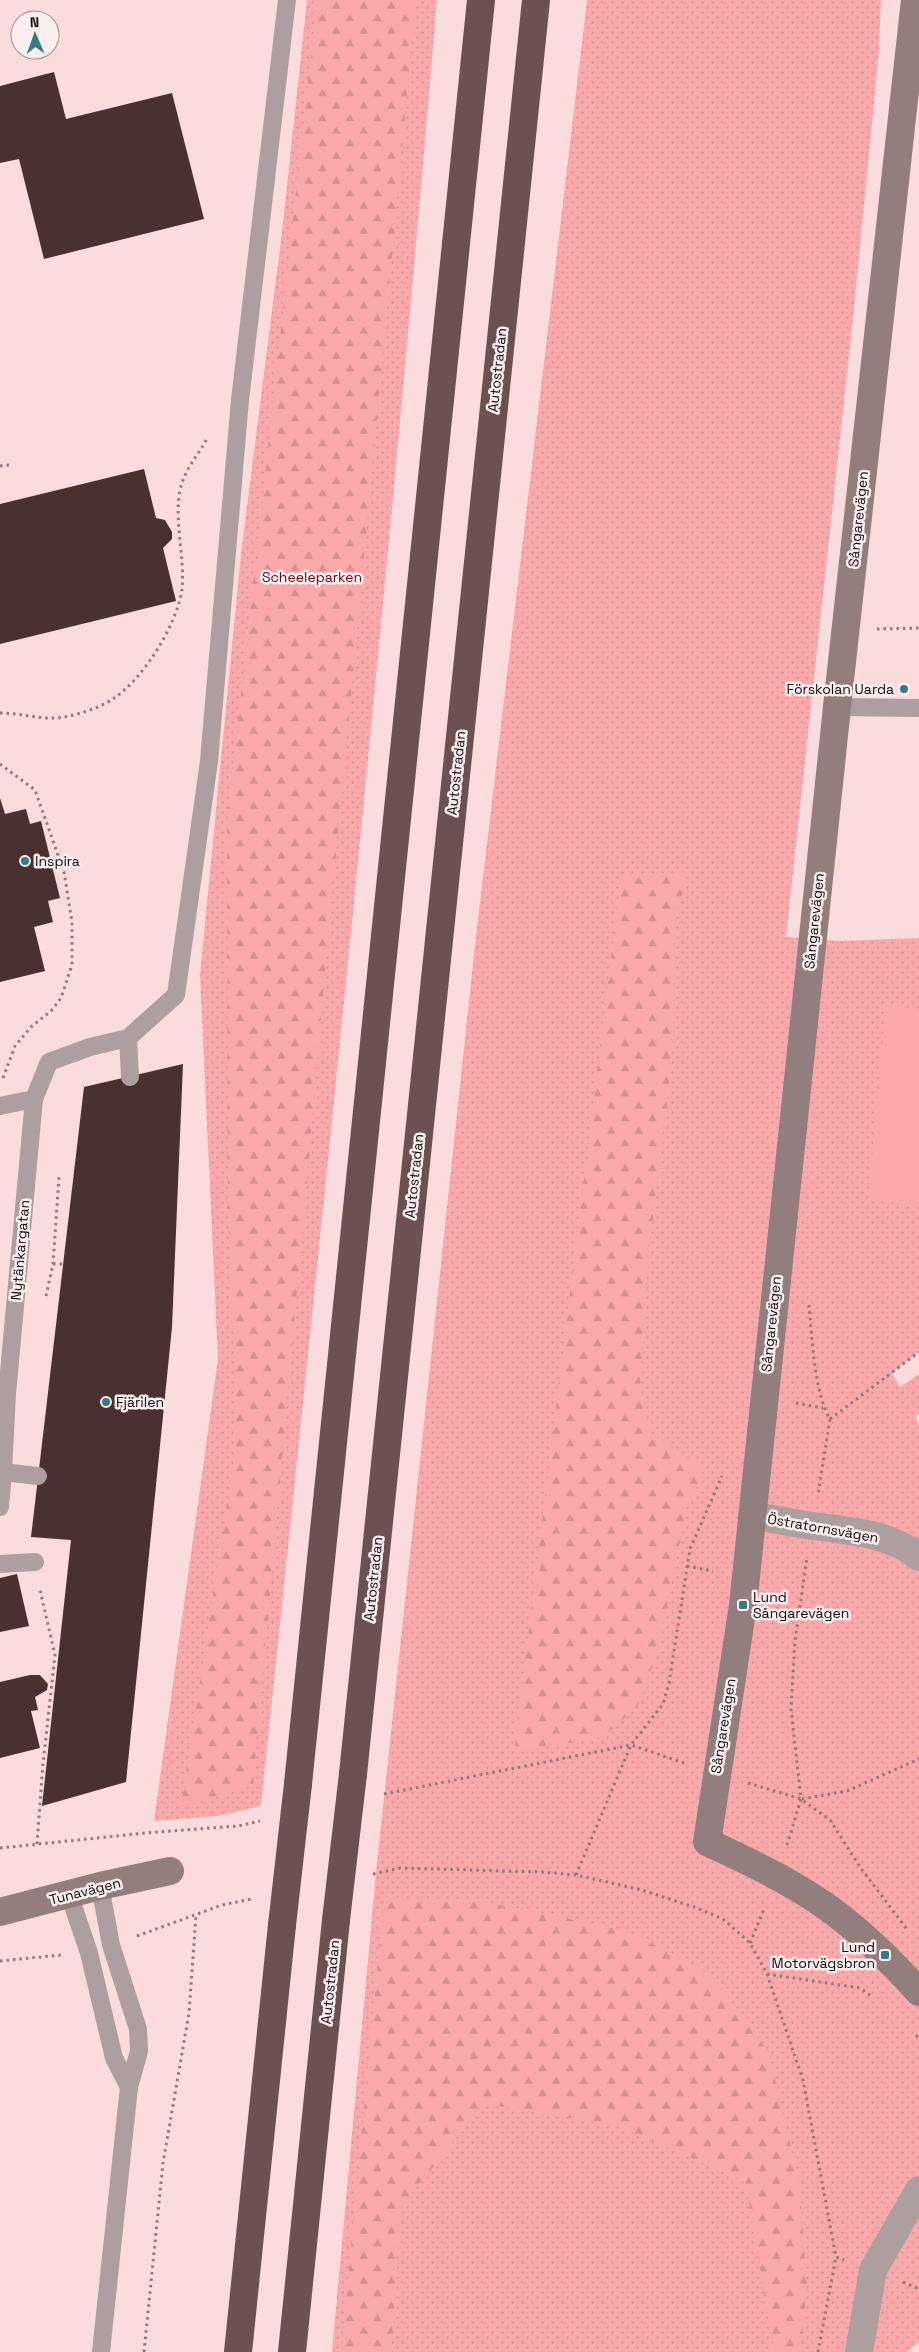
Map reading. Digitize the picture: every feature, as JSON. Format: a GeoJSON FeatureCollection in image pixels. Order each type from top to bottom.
{"type":"FeatureCollection","features":[{"type":"Feature","properties":{"kind":"highway"},"geometry":{"type":"LineString","coordinates":[[238,2352],[481,0]]}},
{"type":"Feature","properties":{"kind":"highway","name":"Autostradan"},"geometry":{"type":"LineString","coordinates":[[292,2352],[536,0]]}},
{"type":"Feature","properties":{"kind":"street","name":"Sångarevägen"},"geometry":{"type":"LineString","coordinates":[[915,0],[837,707],[743,1605],[707,1842],[777,1876],[824,1905],[885,1955],[919,1992]]}},
{"type":"Feature","properties":{"kind":"street","name":"Östratornsvägen"},"geometry":{"type":"LineString","coordinates":[[752,1515],[812,1526],[850,1530],[882,1538],[910,1549],[919,1557]]}},
{"type":"Feature","properties":{"kind":"street","name":"Tunavägen"},"geometry":{"type":"LineString","coordinates":[[0,1912],[100,1886],[170,1871]]}},
{"type":"Feature","properties":{"kind":"street"},"geometry":{"type":"LineString","coordinates":[[859,2352],[873,2270],[913,2197],[919,2190]]}},
{"type":"Feature","properties":{"kind":"lane"},"geometry":{"type":"LineString","coordinates":[[130,1077],[128,1038],[176,995],[210,761],[241,390],[287,0]]}},
{"type":"Feature","properties":{"kind":"lane"},"geometry":{"type":"LineString","coordinates":[[837,707],[919,708]]}},
{"type":"Feature","properties":{"kind":"lane","name":"Nytänkargatan"},"geometry":{"type":"LineString","coordinates":[[0,1506],[3,1472],[4,1394],[34,1100],[49,1062],[90,1047],[128,1038]]}},
{"type":"Feature","properties":{"kind":"lane"},"geometry":{"type":"LineString","coordinates":[[0,1106],[34,1100]]}},
{"type":"Feature","properties":{"kind":"lane"},"geometry":{"type":"LineString","coordinates":[[3,1472],[38,1476]]}},
{"type":"Feature","properties":{"kind":"lane"},"geometry":{"type":"LineString","coordinates":[[0,1564],[35,1562]]}},
{"type":"Feature","properties":{"kind":"lane"},"geometry":{"type":"LineString","coordinates":[[100,1886],[112,1945],[138,2029],[139,2051],[130,2087],[101,2352]]}},
{"type":"Feature","properties":{"kind":"lane"},"geometry":{"type":"LineString","coordinates":[[69,1894],[89,1953],[114,2058],[130,2087]]}},
{"type":"Feature","properties":{"kind":"path"},"geometry":{"type":"LineString","coordinates":[[0,713],[21,714],[47,719],[88,711],[113,700],[126,689],[147,664],[166,634],[176,611],[182,590],[179,536],[180,494],[190,462],[207,439],[210,431]]}},
{"type":"Feature","properties":{"kind":"path"},"geometry":{"type":"LineString","coordinates":[[0,466],[9,466]]}},
{"type":"Feature","properties":{"kind":"path"},"geometry":{"type":"LineString","coordinates":[[876,629],[919,628]]}},
{"type":"Feature","properties":{"kind":"path"},"geometry":{"type":"LineString","coordinates":[[0,764],[35,790],[64,872],[72,922],[72,965],[61,998],[51,1011],[31,1027],[15,1046],[3,1081]]}},
{"type":"Feature","properties":{"kind":"path"},"geometry":{"type":"LineString","coordinates":[[49,1287],[53,1264],[58,1177]]}},
{"type":"Feature","properties":{"kind":"path"},"geometry":{"type":"LineString","coordinates":[[53,1264],[63,1264]]}},
{"type":"Feature","properties":{"kind":"path"},"geometry":{"type":"LineString","coordinates":[[801,1799],[793,1733],[792,1676],[800,1602],[830,1419],[919,1352]]}},
{"type":"Feature","properties":{"kind":"path"},"geometry":{"type":"LineString","coordinates":[[576,1875],[631,1745],[663,1704],[670,1683],[690,1549],[724,1472]]}},
{"type":"Feature","properties":{"kind":"path"},"geometry":{"type":"LineString","coordinates":[[687,1566],[710,1570]]}},
{"type":"Feature","properties":{"kind":"path"},"geometry":{"type":"LineString","coordinates":[[37,1844],[43,1764],[55,1654],[43,1609]]}},
{"type":"Feature","properties":{"kind":"path"},"geometry":{"type":"LineString","coordinates":[[376,1795],[631,1745],[716,1774],[801,1799],[830,1820],[860,1867],[904,1926]]}},
{"type":"Feature","properties":{"kind":"path"},"geometry":{"type":"LineString","coordinates":[[801,1799],[847,1791],[919,1759]]}},
{"type":"Feature","properties":{"kind":"path"},"geometry":{"type":"LineString","coordinates":[[0,1848],[145,1833],[238,1826],[266,1820]]}},
{"type":"Feature","properties":{"kind":"path"},"geometry":{"type":"LineString","coordinates":[[367,1875],[400,1868],[542,1872],[576,1875],[642,1890],[694,1907],[723,1920],[750,1944],[767,1974],[804,2080],[836,2257],[818,2352]]}},
{"type":"Feature","properties":{"kind":"path"},"geometry":{"type":"LineString","coordinates":[[112,1945],[222,1905],[261,1897]]}},
{"type":"Feature","properties":{"kind":"path"},"geometry":{"type":"LineString","coordinates":[[144,2352],[163,2163],[189,2013],[196,1915]]}},
{"type":"Feature","properties":{"kind":"path"},"geometry":{"type":"LineString","coordinates":[[0,1961],[89,1953]]}},
{"type":"Feature","properties":{"kind":"path"},"geometry":{"type":"LineString","coordinates":[[767,1974],[860,1988],[870,1995]]}},
{"type":"Feature","properties":{"kind":"path"},"geometry":{"type":"LineString","coordinates":[[836,2257],[919,2289]]}},
{"type":"Feature","properties":{"kind":"green space","name":"Scheeleparken"},"geometry":{"type":"Polygon","coordinates":[[[307,0],[437,0],[376,678],[261,1806],[219,1816],[154,1821],[218,1359],[200,975],[241,554],[282,232],[307,0]]]}},
{"type":"Feature","properties":{"kind":"green space","name":"Scheeleparken"},"geometry":{"type":"Polygon","coordinates":[[[317,0],[416,0],[326,962],[253,1786],[181,1806],[237,1438],[228,1217],[227,821],[317,0]]]}},
{"type":"Feature","properties":{"kind":"green space"},"geometry":{"type":"Polygon","coordinates":[[[587,0],[881,0],[879,51],[853,319],[786,937],[840,941],[919,938],[919,1352],[892,1373],[900,1387],[919,1374],[919,1414],[916,1416],[919,1425],[919,2342],[907,2352],[332,2352],[376,1873],[475,945],[587,0]]]}},
{"type":"Feature","properties":{"kind":"green space"},"geometry":{"type":"Polygon","coordinates":[[[689,872],[676,913],[672,1063],[649,1248],[640,1387],[651,1433],[683,1455],[705,1466],[687,1508],[657,1653],[637,1707],[603,1737],[514,1752],[621,875],[689,872]]]}},
{"type":"Feature","properties":{"kind":"green space"},"geometry":{"type":"Polygon","coordinates":[[[886,1006],[919,1009],[919,1205],[868,1200],[886,1006]]]}},
{"type":"Feature","properties":{"kind":"green space"},"geometry":{"type":"Polygon","coordinates":[[[384,1897],[481,1901],[627,1931],[711,1974],[769,2053],[799,2181],[807,2289],[800,2352],[772,2352],[773,2346],[745,2181],[615,2125],[485,2104],[401,2206],[391,2352],[341,2352],[384,1897]]]}},
{"type":"Feature","properties":{"kind":"building"},"geometry":{"type":"Polygon","coordinates":[[[54,72],[66,119],[172,93],[204,219],[44,259],[19,159],[0,163],[0,86],[54,72]]]}},
{"type":"Feature","properties":{"kind":"building"},"geometry":{"type":"Polygon","coordinates":[[[144,469],[156,518],[165,520],[172,532],[172,539],[163,548],[176,601],[0,644],[0,504],[144,469]]]}},
{"type":"Feature","properties":{"kind":"building","name":"Inspira"},"geometry":{"type":"Polygon","coordinates":[[[0,798],[5,814],[26,809],[30,824],[41,821],[60,898],[48,901],[53,922],[34,927],[45,971],[0,982],[0,798]]]}},
{"type":"Feature","properties":{"kind":"building","name":"Fjärilen"},"geometry":{"type":"Polygon","coordinates":[[[183,1064],[172,1327],[126,1782],[42,1806],[71,1540],[31,1537],[84,1087],[183,1064]]]}},
{"type":"Feature","properties":{"kind":"building"},"geometry":{"type":"Polygon","coordinates":[[[17,1574],[29,1626],[0,1632],[0,1578],[17,1574]]]}},
{"type":"Feature","properties":{"kind":"building"},"geometry":{"type":"Polygon","coordinates":[[[30,1675],[40,1675],[48,1684],[47,1690],[35,1697],[38,1710],[31,1711],[40,1748],[0,1758],[0,1682],[30,1675]]]}},
{"type":"Feature","properties":{"kind":"place","name":"Förskolan Uarda"},"geometry":{"type":"Point","coordinates":[904,689]}},
{"type":"Feature","properties":{"kind":"place","name":"Inspira"},"geometry":{"type":"Point","coordinates":[25,861]}},
{"type":"Feature","properties":{"kind":"place","name":"Fjärilen"},"geometry":{"type":"Point","coordinates":[106,1402]}},
{"type":"Feature","properties":{"kind":"place","name":"Lund Sångarevägen"},"geometry":{"type":"Point","coordinates":[743,1605]}},
{"type":"Feature","properties":{"kind":"place","name":"Lund Motorvägsbron"},"geometry":{"type":"Point","coordinates":[885,1955]}}]}
